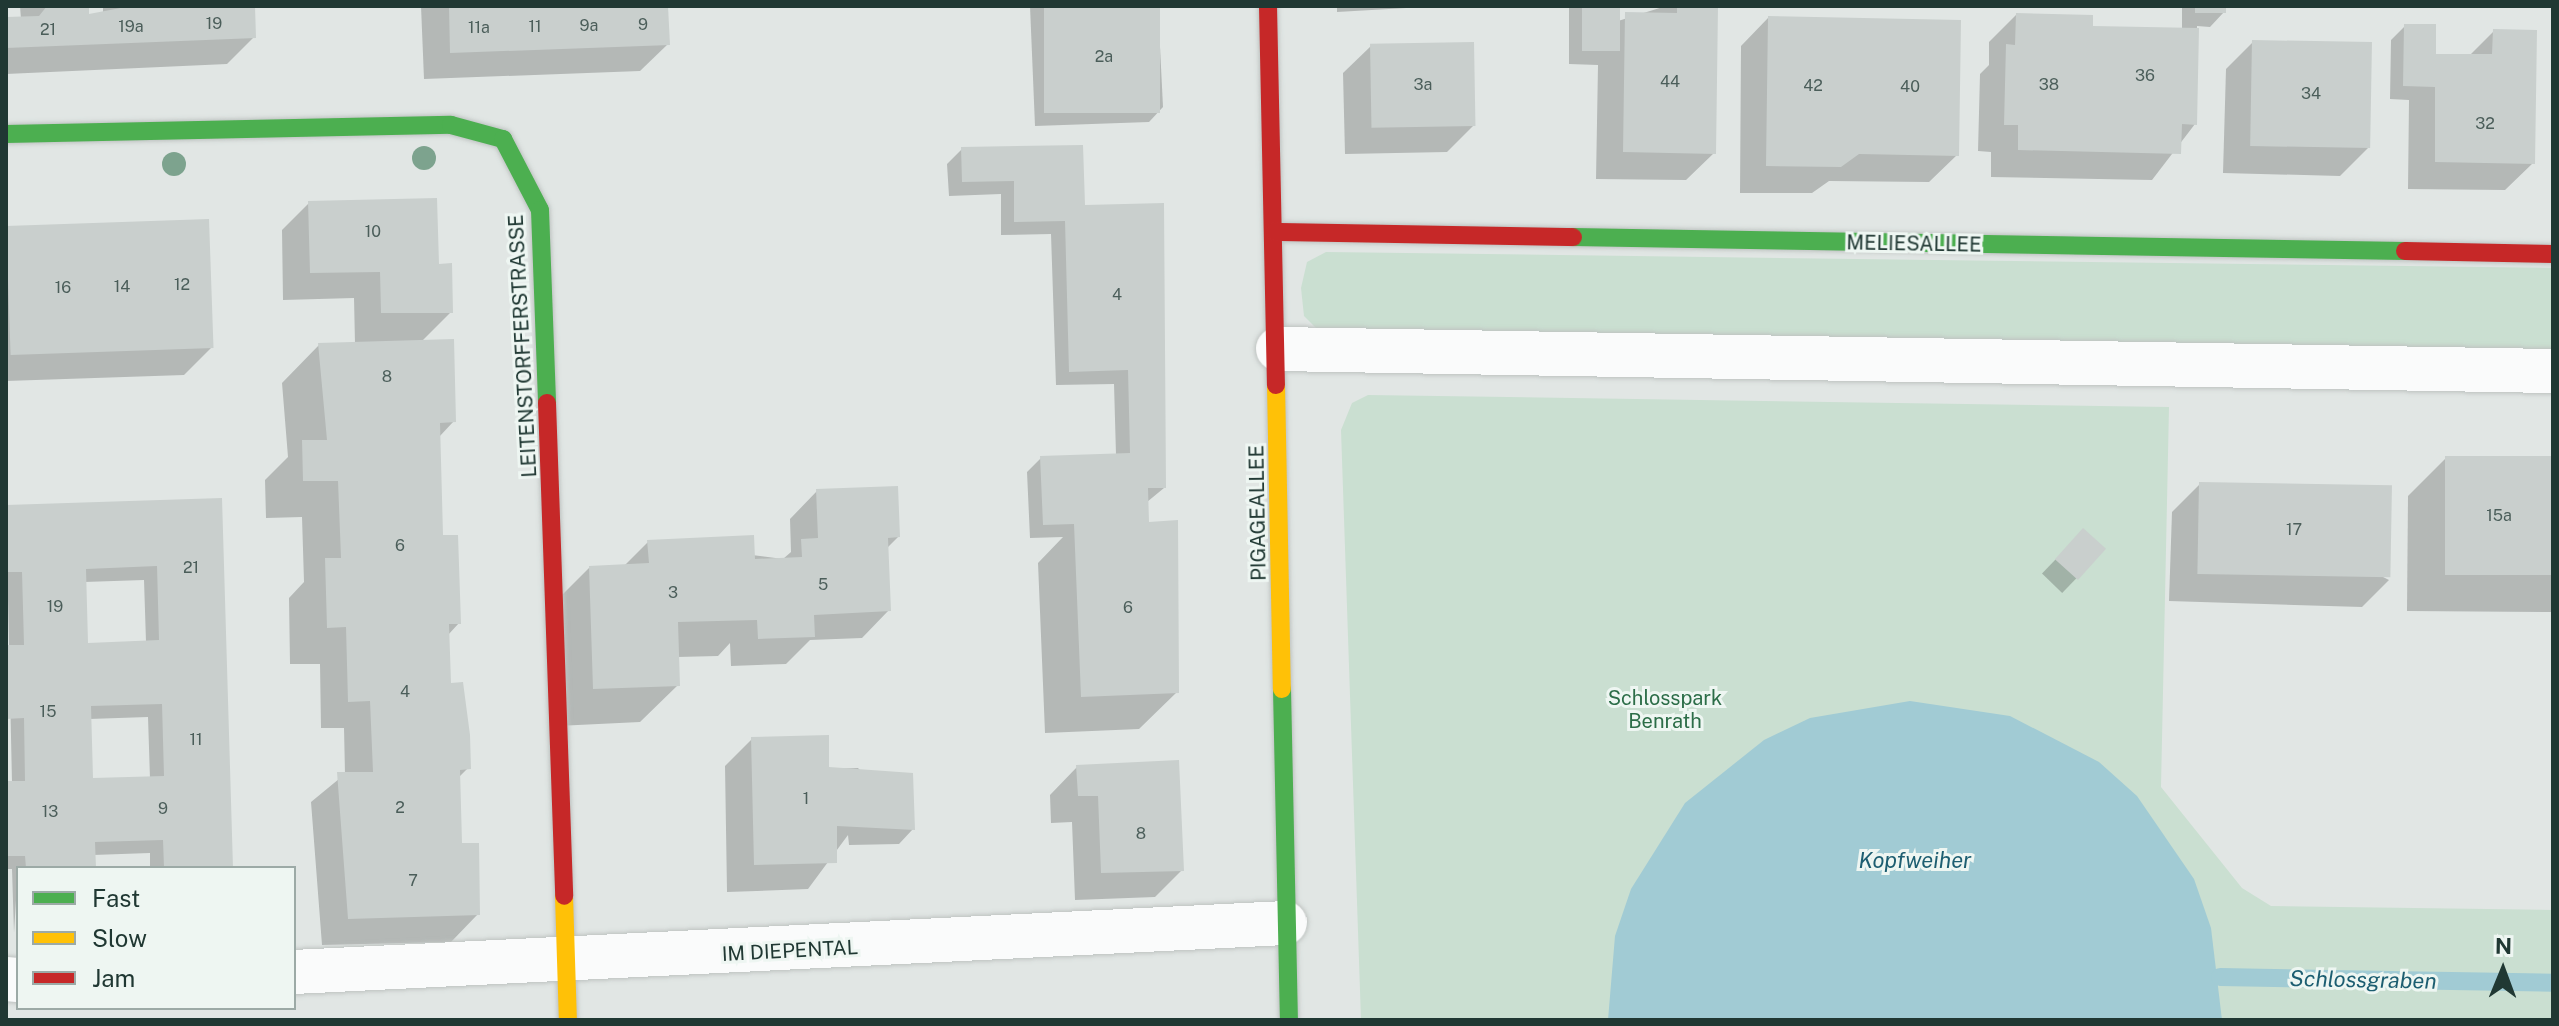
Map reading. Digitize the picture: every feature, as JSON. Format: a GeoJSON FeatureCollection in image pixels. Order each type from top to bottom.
{"type":"FeatureCollection","features":[{"type":"Feature","properties":{"kind":"street","name":"PIGAGEALLEE"},"geometry":{"type":"LineString","coordinates":[[1268,6],[1278,349],[1285,923],[1289,1020]]}},
{"type":"Feature","properties":{"kind":"street","name":"LEITENSTORFFERSTRASSE"},"geometry":{"type":"LineString","coordinates":[[6,134],[451,125],[503,139],[525,171],[540,210],[570,963],[568,1020]]}},
{"type":"Feature","properties":{"kind":"street","name":"MELIESALLEE"},"geometry":{"type":"LineString","coordinates":[[1275,232],[2553,254]]}},
{"type":"Feature","properties":{"kind":"street"},"geometry":{"type":"LineString","coordinates":[[1278,349],[2553,371]]}},
{"type":"Feature","properties":{"kind":"street","name":"IM DIEPENTAL"},"geometry":{"type":"LineString","coordinates":[[296,972],[570,963],[1285,923]]}},
{"type":"Feature","properties":{"kind":"green space"},"geometry":{"type":"Polygon","coordinates":[[[1326,252],[2553,268],[2553,353],[1317,329],[1304,316],[1301,288],[1307,262],[1326,252]]]}},
{"type":"Feature","properties":{"kind":"green space","name":"Schlosspark Benrath"},"geometry":{"type":"Polygon","coordinates":[[[1368,395],[2169,407],[2161,787],[2242,888],[2271,906],[2553,910],[2553,1020],[1361,1020],[1341,430],[1352,403],[1368,395]]]}},
{"type":"Feature","properties":{"kind":"water","name":"Kopfweiher"},"geometry":{"type":"Polygon","coordinates":[[[1910,701],[2010,716],[2099,762],[2137,796],[2194,879],[2211,928],[2222,1020],[1608,1020],[1615,936],[1631,889],[1685,803],[1764,740],[1810,718],[1910,701]]]}},
{"type":"Feature","properties":{"kind":"building"},"geometry":{"type":"Polygon","coordinates":[[[47,6],[89,6],[89,14],[131,6],[255,6],[256,38],[6,48],[6,17],[39,16],[47,6]]]}},
{"type":"Feature","properties":{"kind":"building"},"geometry":{"type":"Polygon","coordinates":[[[449,6],[668,6],[670,45],[450,53],[449,6]]]}},
{"type":"Feature","properties":{"kind":"building"},"geometry":{"type":"Polygon","coordinates":[[[1044,6],[1160,6],[1160,113],[1044,113],[1044,6]]]}},
{"type":"Feature","properties":{"kind":"building"},"geometry":{"type":"Polygon","coordinates":[[[1582,6],[1620,6],[1620,51],[1582,51],[1582,6]]]}},
{"type":"Feature","properties":{"kind":"building"},"geometry":{"type":"Polygon","coordinates":[[[1677,6],[1718,6],[1716,154],[1623,152],[1625,12],[1677,13],[1677,6]]]}},
{"type":"Feature","properties":{"kind":"building"},"geometry":{"type":"Polygon","coordinates":[[[2195,6],[2226,6],[2226,13],[2195,13],[2195,6]]]}},
{"type":"Feature","properties":{"kind":"building"},"geometry":{"type":"Polygon","coordinates":[[[2016,13],[2093,15],[2093,26],[2199,28],[2197,125],[2182,124],[2181,154],[2018,150],[2018,125],[2004,125],[2006,44],[2015,45],[2016,13]]]}},
{"type":"Feature","properties":{"kind":"building"},"geometry":{"type":"Polygon","coordinates":[[[1768,16],[1961,20],[1959,156],[1859,154],[1841,167],[1766,166],[1768,16]]]}},
{"type":"Feature","properties":{"kind":"building"},"geometry":{"type":"Polygon","coordinates":[[[2404,24],[2436,24],[2436,54],[2492,54],[2493,29],[2537,30],[2535,164],[2435,162],[2435,87],[2403,86],[2404,24]]]}},
{"type":"Feature","properties":{"kind":"building"},"geometry":{"type":"Polygon","coordinates":[[[2252,40],[2372,42],[2370,148],[2250,146],[2252,40]]]}},
{"type":"Feature","properties":{"kind":"building"},"geometry":{"type":"Polygon","coordinates":[[[1474,42],[1475,126],[1371,128],[1370,44],[1474,42]]]}},
{"type":"Feature","properties":{"kind":"building"},"geometry":{"type":"Polygon","coordinates":[[[1083,145],[1085,205],[1164,203],[1166,488],[1148,488],[1149,522],[1178,520],[1179,693],[1081,697],[1074,524],[1043,525],[1040,456],[1130,453],[1128,370],[1069,372],[1065,221],[1014,222],[1014,181],[962,182],[961,147],[1083,145]]]}},
{"type":"Feature","properties":{"kind":"building"},"geometry":{"type":"Polygon","coordinates":[[[437,198],[439,264],[452,263],[453,313],[381,313],[380,272],[310,273],[308,201],[437,198]]]}},
{"type":"Feature","properties":{"kind":"building"},"geometry":{"type":"Polygon","coordinates":[[[209,219],[214,348],[11,355],[6,226],[209,219]]]}},
{"type":"Feature","properties":{"kind":"building"},"geometry":{"type":"Polygon","coordinates":[[[454,339],[456,422],[440,423],[443,535],[458,535],[461,624],[449,624],[451,683],[463,682],[470,735],[471,769],[460,770],[462,843],[479,843],[480,915],[348,919],[337,772],[373,772],[370,701],[348,702],[346,627],[327,628],[325,558],[341,558],[338,481],[303,481],[302,440],[327,440],[318,343],[454,339]]]}},
{"type":"Feature","properties":{"kind":"building"},"geometry":{"type":"Polygon","coordinates":[[[2445,456],[2553,456],[2553,575],[2445,575],[2445,456]]]}},
{"type":"Feature","properties":{"kind":"building"},"geometry":{"type":"Polygon","coordinates":[[[2199,482],[2392,485],[2390,577],[2197,574],[2199,482]]]}},
{"type":"Feature","properties":{"kind":"building"},"geometry":{"type":"Polygon","coordinates":[[[898,486],[900,537],[888,538],[891,611],[814,615],[815,637],[758,639],[757,620],[678,622],[680,686],[593,689],[589,566],[649,563],[647,540],[754,535],[755,559],[802,557],[801,539],[818,538],[816,489],[898,486]]]}},
{"type":"Feature","properties":{"kind":"building"},"geometry":{"type":"Polygon","coordinates":[[[222,498],[233,866],[164,866],[163,840],[95,842],[96,866],[26,866],[25,856],[6,856],[6,781],[25,781],[24,718],[6,719],[6,645],[24,645],[22,572],[6,572],[6,505],[222,498]],[[157,566],[86,569],[88,643],[159,640],[157,566]],[[162,704],[91,706],[93,778],[164,776],[162,704]]]}},
{"type":"Feature","properties":{"kind":"building"},"geometry":{"type":"Polygon","coordinates":[[[2083,528],[2106,549],[2078,580],[2055,559],[2083,528]]]}},
{"type":"Feature","properties":{"kind":"building"},"geometry":{"type":"Polygon","coordinates":[[[829,735],[829,767],[913,773],[915,830],[837,826],[837,863],[754,865],[751,737],[829,735]]]}},
{"type":"Feature","properties":{"kind":"building"},"geometry":{"type":"Polygon","coordinates":[[[1179,760],[1184,871],[1101,873],[1098,796],[1078,796],[1076,765],[1179,760]]]}},
{"type":"Feature","properties":{"kind":"waterway","name":"Schlossgraben"},"geometry":{"type":"LineString","coordinates":[[2220,977],[2553,983]]}},
{"type":"Feature","properties":{"kind":"traffic: fast"},"geometry":{"type":"LineString","coordinates":[[6,134],[451,125],[503,139],[540,210],[547,403]]}},
{"type":"Feature","properties":{"kind":"traffic: fast"},"geometry":{"type":"LineString","coordinates":[[1573,237],[2405,251]]}},
{"type":"Feature","properties":{"kind":"traffic: fast"},"geometry":{"type":"LineString","coordinates":[[1282,689],[1289,1020]]}},
{"type":"Feature","properties":{"kind":"traffic: slow"},"geometry":{"type":"LineString","coordinates":[[1276,385],[1282,689]]}},
{"type":"Feature","properties":{"kind":"traffic: slow"},"geometry":{"type":"LineString","coordinates":[[564,896],[568,1020]]}},
{"type":"Feature","properties":{"kind":"traffic: jam"},"geometry":{"type":"LineString","coordinates":[[1268,6],[1276,385]]}},
{"type":"Feature","properties":{"kind":"traffic: jam"},"geometry":{"type":"LineString","coordinates":[[1275,232],[1573,237]]}},
{"type":"Feature","properties":{"kind":"traffic: jam"},"geometry":{"type":"LineString","coordinates":[[2405,251],[2553,254]]}},
{"type":"Feature","properties":{"kind":"traffic: jam"},"geometry":{"type":"LineString","coordinates":[[547,403],[564,896]]}}]}
